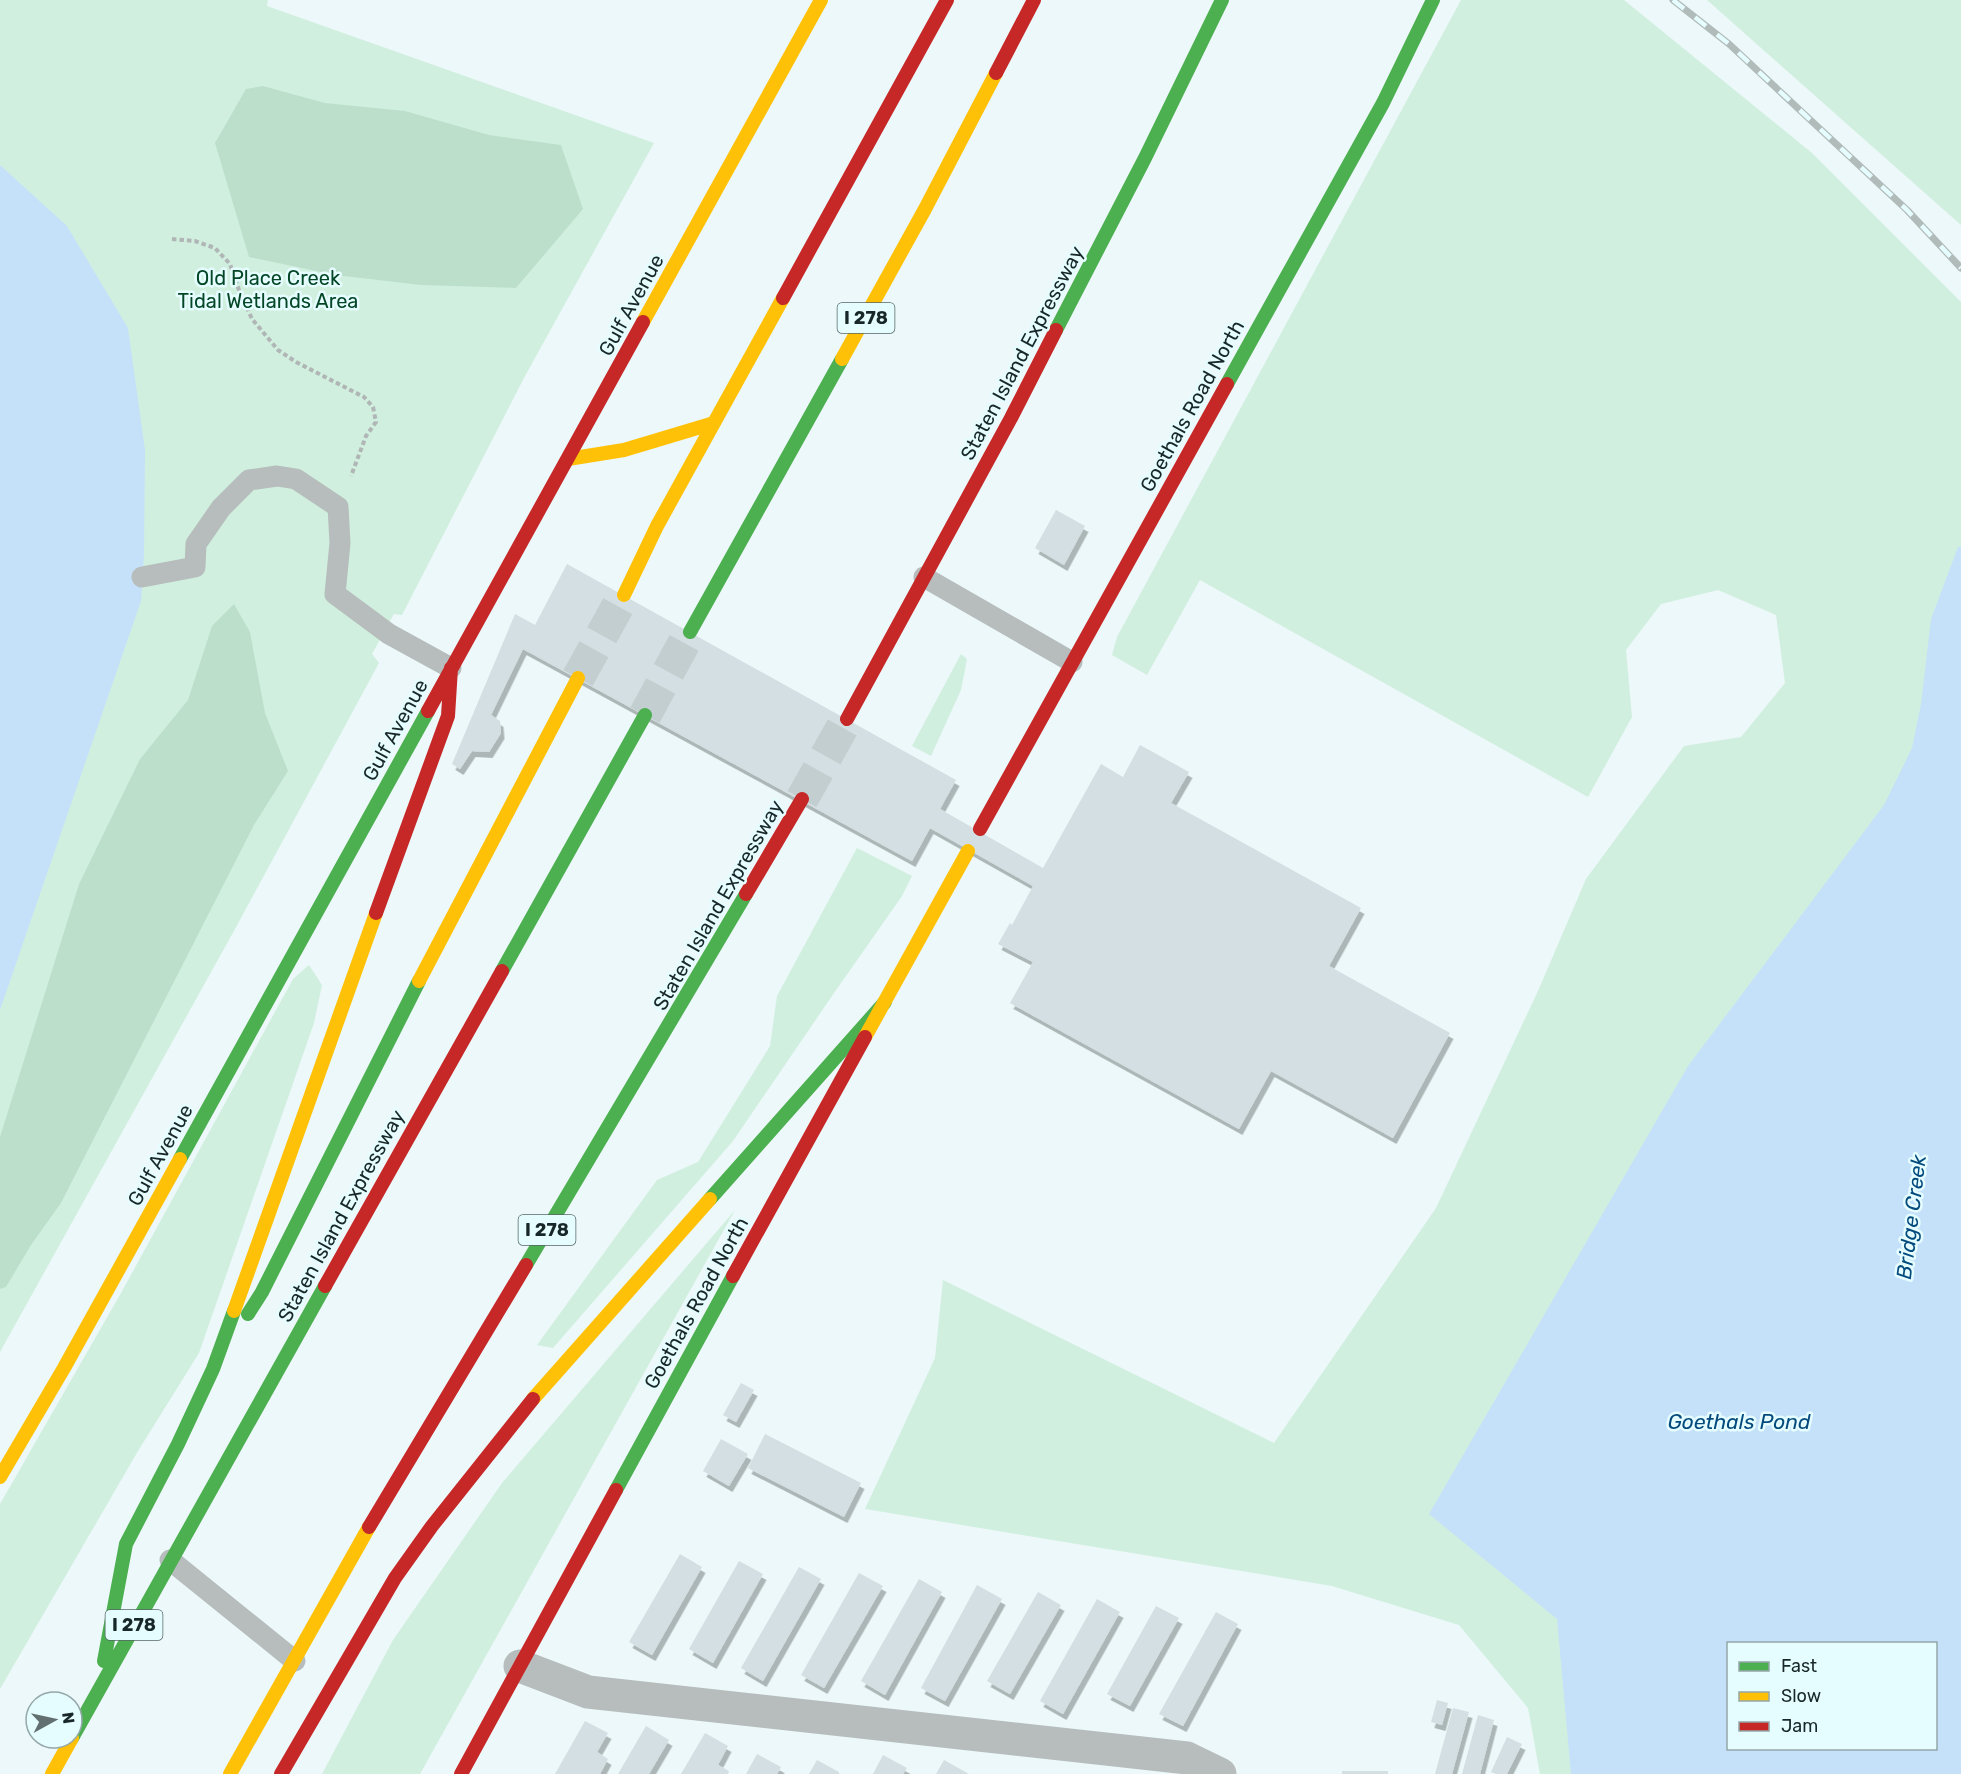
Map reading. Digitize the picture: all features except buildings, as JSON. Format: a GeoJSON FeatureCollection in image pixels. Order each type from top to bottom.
{"type":"FeatureCollection","features":[{"type":"Feature","properties":{"kind":"main road","name":"Gulf Avenue"},"geometry":{"type":"LineString","coordinates":[[0,1477],[31,1428],[70,1358],[821,0]]}},
{"type":"Feature","properties":{"kind":"main road"},"geometry":{"type":"LineString","coordinates":[[624,595],[657,526],[947,0]]}},
{"type":"Feature","properties":{"kind":"main road","name":"I 278"},"geometry":{"type":"LineString","coordinates":[[690,632],[920,219],[1034,0]]}},
{"type":"Feature","properties":{"kind":"main road","name":"Staten Island Expressway"},"geometry":{"type":"LineString","coordinates":[[847,719],[1011,418],[1145,158],[1222,0]]}},
{"type":"Feature","properties":{"kind":"main road","name":"Goethals Road North"},"geometry":{"type":"LineString","coordinates":[[980,829],[1383,103],[1433,0]]}},
{"type":"Feature","properties":{"kind":"main road"},"geometry":{"type":"LineString","coordinates":[[568,459],[621,452],[714,423]]}},
{"type":"Feature","properties":{"kind":"main road"},"geometry":{"type":"LineString","coordinates":[[98,1691],[126,1544],[178,1444],[213,1369],[448,716],[452,668]]}},
{"type":"Feature","properties":{"kind":"main road"},"geometry":{"type":"LineString","coordinates":[[213,1369],[262,1292],[379,1057],[578,678]]}},
{"type":"Feature","properties":{"kind":"main road","name":"Staten Island Expressway"},"geometry":{"type":"LineString","coordinates":[[84,1716],[645,715]]}},
{"type":"Feature","properties":{"kind":"main road","name":"Staten Island Expressway"},"geometry":{"type":"LineString","coordinates":[[230,1774],[347,1564],[424,1432],[588,1163],[802,800]]}},
{"type":"Feature","properties":{"kind":"main road","name":"Goethals Road North"},"geometry":{"type":"LineString","coordinates":[[461,1774],[718,1302],[968,851]]}},
{"type":"Feature","properties":{"kind":"main road"},"geometry":{"type":"LineString","coordinates":[[280,1774],[395,1578],[477,1468],[522,1412],[885,1002]]}},
{"type":"Feature","properties":{"kind":"main road","name":"Staten Island Expressway"},"geometry":{"type":"LineString","coordinates":[[52,1774],[65,1750]]}},
{"type":"Feature","properties":{"kind":"street"},"geometry":{"type":"LineString","coordinates":[[520,1666],[588,1692],[1186,1758],[1220,1774]]}},
{"type":"Feature","properties":{"kind":"lane"},"geometry":{"type":"LineString","coordinates":[[142,577],[195,567],[196,544],[221,508],[249,480],[277,476],[296,479],[338,507],[340,543],[335,594],[389,634],[452,668]]}},
{"type":"Feature","properties":{"kind":"lane"},"geometry":{"type":"LineString","coordinates":[[924,577],[1072,662]]}},
{"type":"Feature","properties":{"kind":"lane"},"geometry":{"type":"LineString","coordinates":[[170,1560],[295,1661]]}},
{"type":"Feature","properties":{"kind":"path"},"geometry":{"type":"LineString","coordinates":[[172,239],[195,241],[214,248],[230,264],[238,290],[252,319],[278,350],[296,362],[364,397],[373,407],[376,422],[366,436],[348,483]]}},
{"type":"Feature","properties":{"kind":"green space","name":"Old Place Creek Tidal Wetlands Area"},"geometry":{"type":"Polygon","coordinates":[[[0,0],[268,0],[267,6],[654,143],[525,376],[402,615],[394,614],[372,654],[379,663],[235,929],[0,1352],[0,0]]]}},
{"type":"Feature","properties":{"kind":"green space"},"geometry":{"type":"Polygon","coordinates":[[[1461,0],[1624,0],[1812,153],[1961,302],[1961,1774],[1540,1774],[1528,1708],[1459,1625],[1332,1586],[865,1509],[935,1358],[943,1280],[1274,1443],[1436,1208],[1538,991],[1586,879],[1684,746],[1741,737],[1785,683],[1776,615],[1718,590],[1661,604],[1626,650],[1632,717],[1588,797],[1200,580],[1147,675],[1112,655],[1117,637],[1461,0]]]}},
{"type":"Feature","properties":{"kind":"green space"},"geometry":{"type":"Polygon","coordinates":[[[1707,0],[1961,0],[1961,225],[1707,0]]]}},
{"type":"Feature","properties":{"kind":"green space"},"geometry":{"type":"Polygon","coordinates":[[[263,86],[325,103],[405,111],[489,135],[561,145],[583,209],[516,288],[421,285],[335,275],[249,257],[215,143],[246,89],[263,86]]]}},
{"type":"Feature","properties":{"kind":"green space"},"geometry":{"type":"Polygon","coordinates":[[[234,604],[250,632],[265,713],[288,771],[254,825],[61,1203],[31,1245],[6,1287],[0,1289],[0,1137],[79,884],[140,759],[188,700],[212,626],[234,604]]]}},
{"type":"Feature","properties":{"kind":"green space"},"geometry":{"type":"Polygon","coordinates":[[[961,654],[967,659],[961,690],[931,756],[912,746],[961,654]]]}},
{"type":"Feature","properties":{"kind":"green space"},"geometry":{"type":"Polygon","coordinates":[[[857,848],[912,876],[902,896],[733,1141],[553,1348],[537,1345],[657,1180],[698,1162],[770,1046],[777,996],[857,848]]]}},
{"type":"Feature","properties":{"kind":"green space"},"geometry":{"type":"Polygon","coordinates":[[[309,965],[322,985],[314,1023],[199,1353],[138,1451],[0,1689],[0,1504],[121,1293],[293,979],[309,965]]]}},
{"type":"Feature","properties":{"kind":"green space"},"geometry":{"type":"Polygon","coordinates":[[[735,1210],[420,1774],[322,1774],[393,1640],[502,1483],[735,1210]]]}},
{"type":"Feature","properties":{"kind":"water"},"geometry":{"type":"Polygon","coordinates":[[[0,165],[67,226],[128,328],[145,450],[141,601],[0,1010],[0,165]]]}},
{"type":"Feature","properties":{"kind":"water","name":"Goethals Pond"},"geometry":{"type":"Polygon","coordinates":[[[1958,547],[1961,547],[1961,1774],[1571,1774],[1557,1619],[1429,1514],[1688,1066],[1884,805],[1912,748],[1921,704],[1931,619],[1958,547]]]}},
{"type":"Feature","properties":{"kind":"tunnel"},"geometry":{"type":"LineString","coordinates":[[578,678],[624,595]]}},
{"type":"Feature","properties":{"kind":"tunnel"},"geometry":{"type":"LineString","coordinates":[[645,715],[690,632]]}},
{"type":"Feature","properties":{"kind":"tunnel"},"geometry":{"type":"LineString","coordinates":[[802,799],[847,719]]}},
{"type":"Feature","properties":{"kind":"railway"},"geometry":{"type":"LineString","coordinates":[[1673,0],[1729,44],[1907,210],[1961,268]]}},
{"type":"Feature","properties":{"kind":"traffic: fast"},"geometry":{"type":"LineString","coordinates":[[1056,330],[1145,158],[1222,0]]}},
{"type":"Feature","properties":{"kind":"traffic: fast"},"geometry":{"type":"LineString","coordinates":[[1227,384],[1383,103],[1433,0]]}},
{"type":"Feature","properties":{"kind":"traffic: fast"},"geometry":{"type":"LineString","coordinates":[[690,632],[842,359]]}},
{"type":"Feature","properties":{"kind":"traffic: fast"},"geometry":{"type":"LineString","coordinates":[[180,1159],[428,711]]}},
{"type":"Feature","properties":{"kind":"traffic: fast"},"geometry":{"type":"LineString","coordinates":[[502,971],[645,715]]}},
{"type":"Feature","properties":{"kind":"traffic: fast"},"geometry":{"type":"LineString","coordinates":[[526,1265],[746,894]]}},
{"type":"Feature","properties":{"kind":"traffic: fast"},"geometry":{"type":"LineString","coordinates":[[248,1314],[262,1292],[419,981]]}},
{"type":"Feature","properties":{"kind":"traffic: fast"},"geometry":{"type":"LineString","coordinates":[[710,1199],[885,1002]]}},
{"type":"Feature","properties":{"kind":"traffic: fast"},"geometry":{"type":"LineString","coordinates":[[616,1490],[733,1276]]}},
{"type":"Feature","properties":{"kind":"traffic: fast"},"geometry":{"type":"LineString","coordinates":[[84,1717],[325,1286]]}},
{"type":"Feature","properties":{"kind":"traffic: fast"},"geometry":{"type":"LineString","coordinates":[[104,1661],[126,1544],[178,1444],[213,1369],[234,1311]]}},
{"type":"Feature","properties":{"kind":"traffic: slow"},"geometry":{"type":"LineString","coordinates":[[643,322],[821,0]]}},
{"type":"Feature","properties":{"kind":"traffic: slow"},"geometry":{"type":"LineString","coordinates":[[842,359],[925,209],[996,73]]}},
{"type":"Feature","properties":{"kind":"traffic: slow"},"geometry":{"type":"LineString","coordinates":[[624,595],[657,526],[783,298]]}},
{"type":"Feature","properties":{"kind":"traffic: slow"},"geometry":{"type":"LineString","coordinates":[[568,459],[624,450],[714,423]]}},
{"type":"Feature","properties":{"kind":"traffic: slow"},"geometry":{"type":"LineString","coordinates":[[419,981],[578,678]]}},
{"type":"Feature","properties":{"kind":"traffic: slow"},"geometry":{"type":"LineString","coordinates":[[865,1037],[968,851]]}},
{"type":"Feature","properties":{"kind":"traffic: slow"},"geometry":{"type":"LineString","coordinates":[[234,1311],[376,913]]}},
{"type":"Feature","properties":{"kind":"traffic: slow"},"geometry":{"type":"LineString","coordinates":[[0,1477],[64,1368],[180,1159]]}},
{"type":"Feature","properties":{"kind":"traffic: slow"},"geometry":{"type":"LineString","coordinates":[[533,1399],[710,1199]]}},
{"type":"Feature","properties":{"kind":"traffic: slow"},"geometry":{"type":"LineString","coordinates":[[230,1774],[369,1527]]}},
{"type":"Feature","properties":{"kind":"traffic: slow"},"geometry":{"type":"LineString","coordinates":[[52,1774],[65,1750]]}},
{"type":"Feature","properties":{"kind":"traffic: jam"},"geometry":{"type":"LineString","coordinates":[[783,298],[947,0]]}},
{"type":"Feature","properties":{"kind":"traffic: jam"},"geometry":{"type":"LineString","coordinates":[[996,73],[1034,0]]}},
{"type":"Feature","properties":{"kind":"traffic: jam"},"geometry":{"type":"LineString","coordinates":[[428,711],[643,322]]}},
{"type":"Feature","properties":{"kind":"traffic: jam"},"geometry":{"type":"LineString","coordinates":[[847,719],[1011,418],[1056,330]]}},
{"type":"Feature","properties":{"kind":"traffic: jam"},"geometry":{"type":"LineString","coordinates":[[980,829],[1227,384]]}},
{"type":"Feature","properties":{"kind":"traffic: jam"},"geometry":{"type":"LineString","coordinates":[[376,913],[448,716],[451,668]]}},
{"type":"Feature","properties":{"kind":"traffic: jam"},"geometry":{"type":"LineString","coordinates":[[746,894],[802,799]]}},
{"type":"Feature","properties":{"kind":"traffic: jam"},"geometry":{"type":"LineString","coordinates":[[325,1286],[502,971]]}},
{"type":"Feature","properties":{"kind":"traffic: jam"},"geometry":{"type":"LineString","coordinates":[[733,1276],[865,1037]]}},
{"type":"Feature","properties":{"kind":"traffic: jam"},"geometry":{"type":"LineString","coordinates":[[369,1527],[526,1265]]}},
{"type":"Feature","properties":{"kind":"traffic: jam"},"geometry":{"type":"LineString","coordinates":[[281,1774],[395,1578],[432,1526],[533,1399]]}},
{"type":"Feature","properties":{"kind":"traffic: jam"},"geometry":{"type":"LineString","coordinates":[[461,1774],[616,1490]]}},
{"type":"Feature","properties":{"kind":"water label","name":"Bridge Creek"},"geometry":{"type":"Point","coordinates":[1911,1217]}}]}
